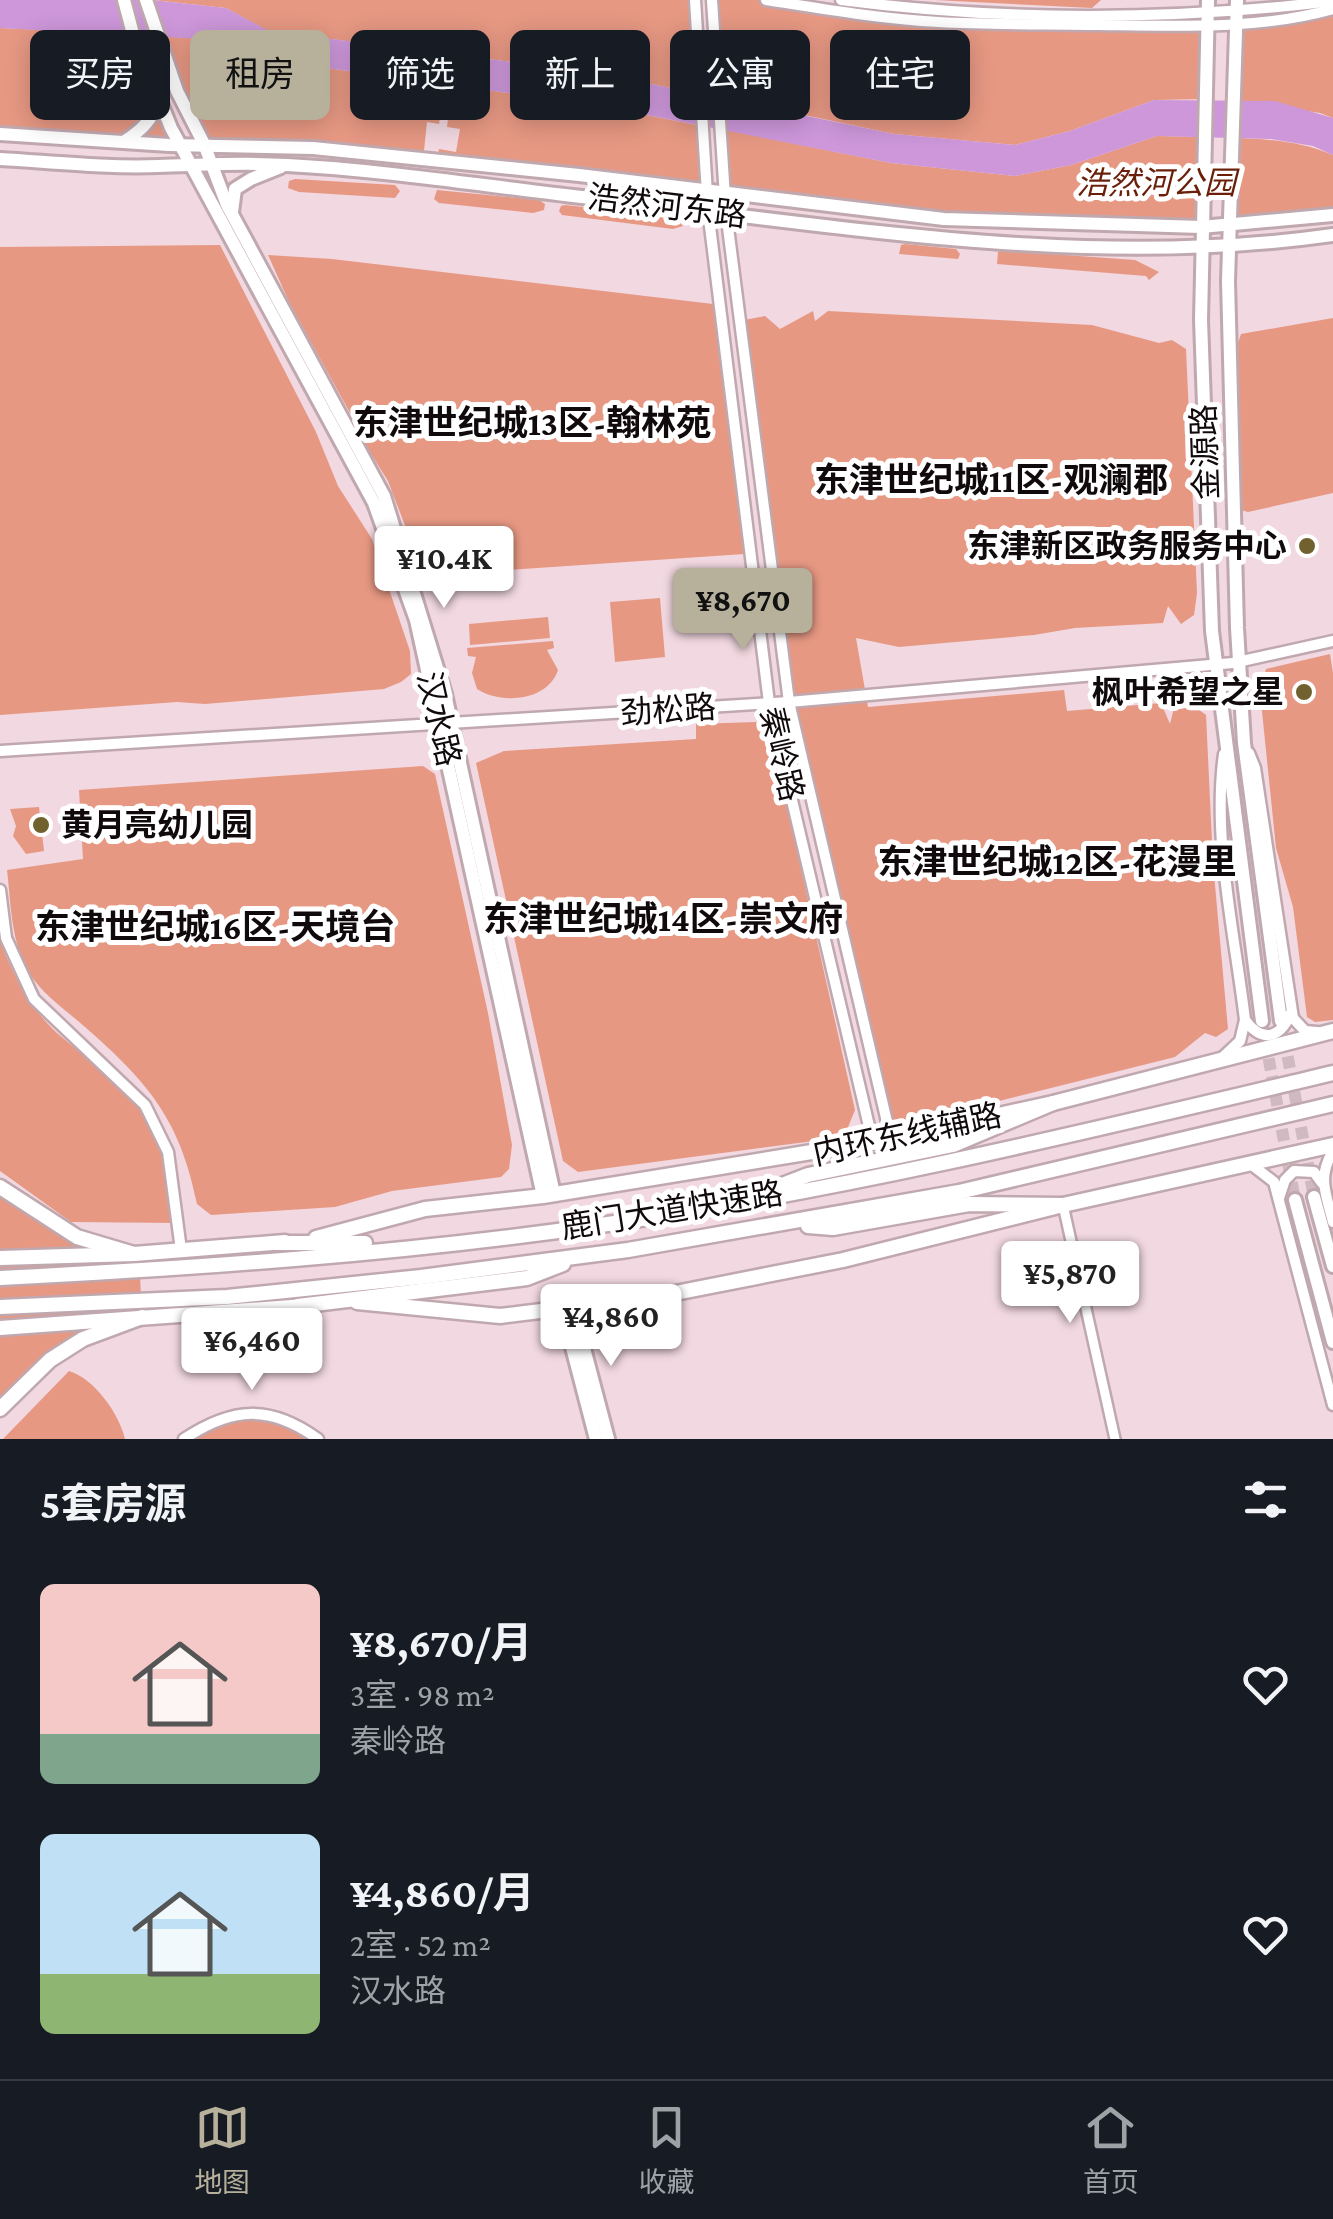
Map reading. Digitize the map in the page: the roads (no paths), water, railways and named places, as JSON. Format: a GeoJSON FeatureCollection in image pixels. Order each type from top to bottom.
{"type":"FeatureCollection","features":[{"type":"Feature","properties":{"kind":"main road","name":"汉水路"},"geometry":{"type":"LineString","coordinates":[[124,0],[134,30]]}},
{"type":"Feature","properties":{"kind":"main road","name":"汉水路"},"geometry":{"type":"LineString","coordinates":[[146,0],[174,83],[232,215],[384,496],[422,612],[548,1195]]}},
{"type":"Feature","properties":{"kind":"main road","name":"金源路"},"geometry":{"type":"LineString","coordinates":[[1237,11],[1229,245],[1239,661],[1244,743],[1281,1021]]}},
{"type":"Feature","properties":{"kind":"main road","name":"金源路"},"geometry":{"type":"LineString","coordinates":[[1208,12],[1200,247],[1211,620],[1262,1021]]}},
{"type":"Feature","properties":{"kind":"main road"},"geometry":{"type":"LineString","coordinates":[[126,141],[150,120]]}},
{"type":"Feature","properties":{"kind":"main road","name":"汉水路"},"geometry":{"type":"LineString","coordinates":[[168,120],[374,504],[416,620],[446,725]]}},
{"type":"Feature","properties":{"kind":"main road","name":"浩然河东路"},"geometry":{"type":"LineString","coordinates":[[0,134],[313,148],[944,219],[1201,227],[1333,215]]}},
{"type":"Feature","properties":{"kind":"main road","name":"浩然河东路"},"geometry":{"type":"LineString","coordinates":[[0,159],[157,166],[288,165],[967,240],[1150,250],[1333,235]]}},
{"type":"Feature","properties":{"kind":"main road"},"geometry":{"type":"LineString","coordinates":[[232,215],[235,189],[252,178],[288,165]]}},
{"type":"Feature","properties":{"kind":"main road","name":"内环东线辅路"},"geometry":{"type":"LineString","coordinates":[[0,1258],[134,1254],[334,1236],[426,1209],[548,1195],[891,1140],[1328,1032]]}},
{"type":"Feature","properties":{"kind":"main road","name":"鹿门大道快速路"},"geometry":{"type":"LineString","coordinates":[[0,1278],[265,1262],[592,1226],[1017,1147],[1333,1073]]}},
{"type":"Feature","properties":{"kind":"main road"},"geometry":{"type":"LineString","coordinates":[[751,1198],[808,1175],[953,1145],[1053,1103]]}},
{"type":"Feature","properties":{"kind":"main road","name":"鹿门大道快速路"},"geometry":{"type":"LineString","coordinates":[[0,1307],[226,1296],[590,1255],[960,1192],[1333,1104]]}},
{"type":"Feature","properties":{"kind":"main road"},"geometry":{"type":"LineString","coordinates":[[0,1328],[360,1302],[500,1316],[655,1297],[842,1260],[1062,1205],[1333,1148]]}},
{"type":"Feature","properties":{"kind":"main road"},"geometry":{"type":"LineString","coordinates":[[0,1186],[76,1237],[134,1254]]}},
{"type":"Feature","properties":{"kind":"main road"},"geometry":{"type":"LineString","coordinates":[[1314,1196],[1333,1266]]}},
{"type":"Feature","properties":{"kind":"main road"},"geometry":{"type":"LineString","coordinates":[[1295,1200],[1333,1342]]}},
{"type":"Feature","properties":{"kind":"main road"},"geometry":{"type":"LineString","coordinates":[[788,1224],[833,1228],[970,1204],[1062,1205]]}},
{"type":"Feature","properties":{"kind":"main road"},"geometry":{"type":"LineString","coordinates":[[276,1243],[362,1244],[435,1234],[496,1237]]}},
{"type":"Feature","properties":{"kind":"main road"},"geometry":{"type":"LineString","coordinates":[[298,1306],[526,1278],[590,1255]]}},
{"type":"Feature","properties":{"kind":"main road"},"geometry":{"type":"LineString","coordinates":[[570,1308],[596,1439]]}},
{"type":"Feature","properties":{"kind":"main road"},"geometry":{"type":"LineString","coordinates":[[570,1308],[608,1439]]}},
{"type":"Feature","properties":{"kind":"main road"},"geometry":{"type":"LineString","coordinates":[[0,1408],[50,1360],[83,1338],[142,1317]]}},
{"type":"Feature","properties":{"kind":"street","name":"秦岭路"},"geometry":{"type":"LineString","coordinates":[[695,0],[706,192],[769,703],[872,1143]]}},
{"type":"Feature","properties":{"kind":"street","name":"秦岭路"},"geometry":{"type":"LineString","coordinates":[[712,0],[726,212],[789,702],[891,1140]]}},
{"type":"Feature","properties":{"kind":"street"},"geometry":{"type":"LineString","coordinates":[[766,0],[938,22],[1237,11],[1312,15],[1333,5]]}},
{"type":"Feature","properties":{"kind":"street"},"geometry":{"type":"LineString","coordinates":[[841,0],[940,9],[1074,14],[1208,12]]}},
{"type":"Feature","properties":{"kind":"street","name":"劲松路"},"geometry":{"type":"LineString","coordinates":[[0,751],[789,702],[1216,664],[1333,640]]}},
{"type":"Feature","properties":{"kind":"street"},"geometry":{"type":"LineString","coordinates":[[1222,1058],[1240,1041],[1246,1020],[1222,834],[1219,787],[1226,743]]}},
{"type":"Feature","properties":{"kind":"street"},"geometry":{"type":"LineString","coordinates":[[1244,743],[1254,768],[1293,1018],[1306,1030],[1328,1032]]}},
{"type":"Feature","properties":{"kind":"street"},"geometry":{"type":"LineString","coordinates":[[0,890],[6,938],[34,999],[145,1104],[168,1152],[181,1250]]}},
{"type":"Feature","properties":{"kind":"street"},"geometry":{"type":"LineString","coordinates":[[1246,1020],[1254,1032],[1264,1037],[1276,1035],[1285,1026],[1291,1008]]}},
{"type":"Feature","properties":{"kind":"street"},"geometry":{"type":"LineString","coordinates":[[1333,1148],[1324,1166],[1323,1184],[1333,1222]]}},
{"type":"Feature","properties":{"kind":"street"},"geometry":{"type":"LineString","coordinates":[[1252,1165],[1274,1182],[1333,1405]]}},
{"type":"Feature","properties":{"kind":"street"},"geometry":{"type":"LineString","coordinates":[[1279,1198],[1285,1180],[1294,1170],[1314,1172],[1323,1184]]}},
{"type":"Feature","properties":{"kind":"street"},"geometry":{"type":"LineString","coordinates":[[1062,1205],[1115,1439]]}},
{"type":"Feature","properties":{"kind":"street"},"geometry":{"type":"LineString","coordinates":[[184,1439],[226,1417],[256,1412],[295,1422],[318,1439]]}},
{"type":"Feature","properties":{"kind":"tunnel"},"geometry":{"type":"LineString","coordinates":[[1281,1021],[1314,1197]]}},
{"type":"Feature","properties":{"kind":"tunnel"},"geometry":{"type":"LineString","coordinates":[[1262,1023],[1295,1200]]}},
{"type":"Feature","properties":{"kind":"place","name":"东津新区政务服务中心"},"geometry":{"type":"Point","coordinates":[1307,546]}},
{"type":"Feature","properties":{"kind":"place","name":"枫叶希望之星"},"geometry":{"type":"Point","coordinates":[1304,692]}},
{"type":"Feature","properties":{"kind":"place","name":"黄月亮幼儿园"},"geometry":{"type":"Point","coordinates":[41,825]}},
{"type":"Feature","properties":{"kind":"district","name":"东津世纪城13区-翰林苑"},"geometry":{"type":"Point","coordinates":[532,423]}},
{"type":"Feature","properties":{"kind":"district","name":"东津世纪城11区-观澜郡"},"geometry":{"type":"Point","coordinates":[991,480]}},
{"type":"Feature","properties":{"kind":"district","name":"东津世纪城12区-花漫里"},"geometry":{"type":"Point","coordinates":[1057,862]}},
{"type":"Feature","properties":{"kind":"district","name":"东津世纪城14区-崇文府"},"geometry":{"type":"Point","coordinates":[663,919]}},
{"type":"Feature","properties":{"kind":"district","name":"东津世纪城16区-天境台"},"geometry":{"type":"Point","coordinates":[215,927]}},
{"type":"Feature","properties":{"kind":"park label","name":"浩然河公园"},"geometry":{"type":"Point","coordinates":[1156,183]}}]}
